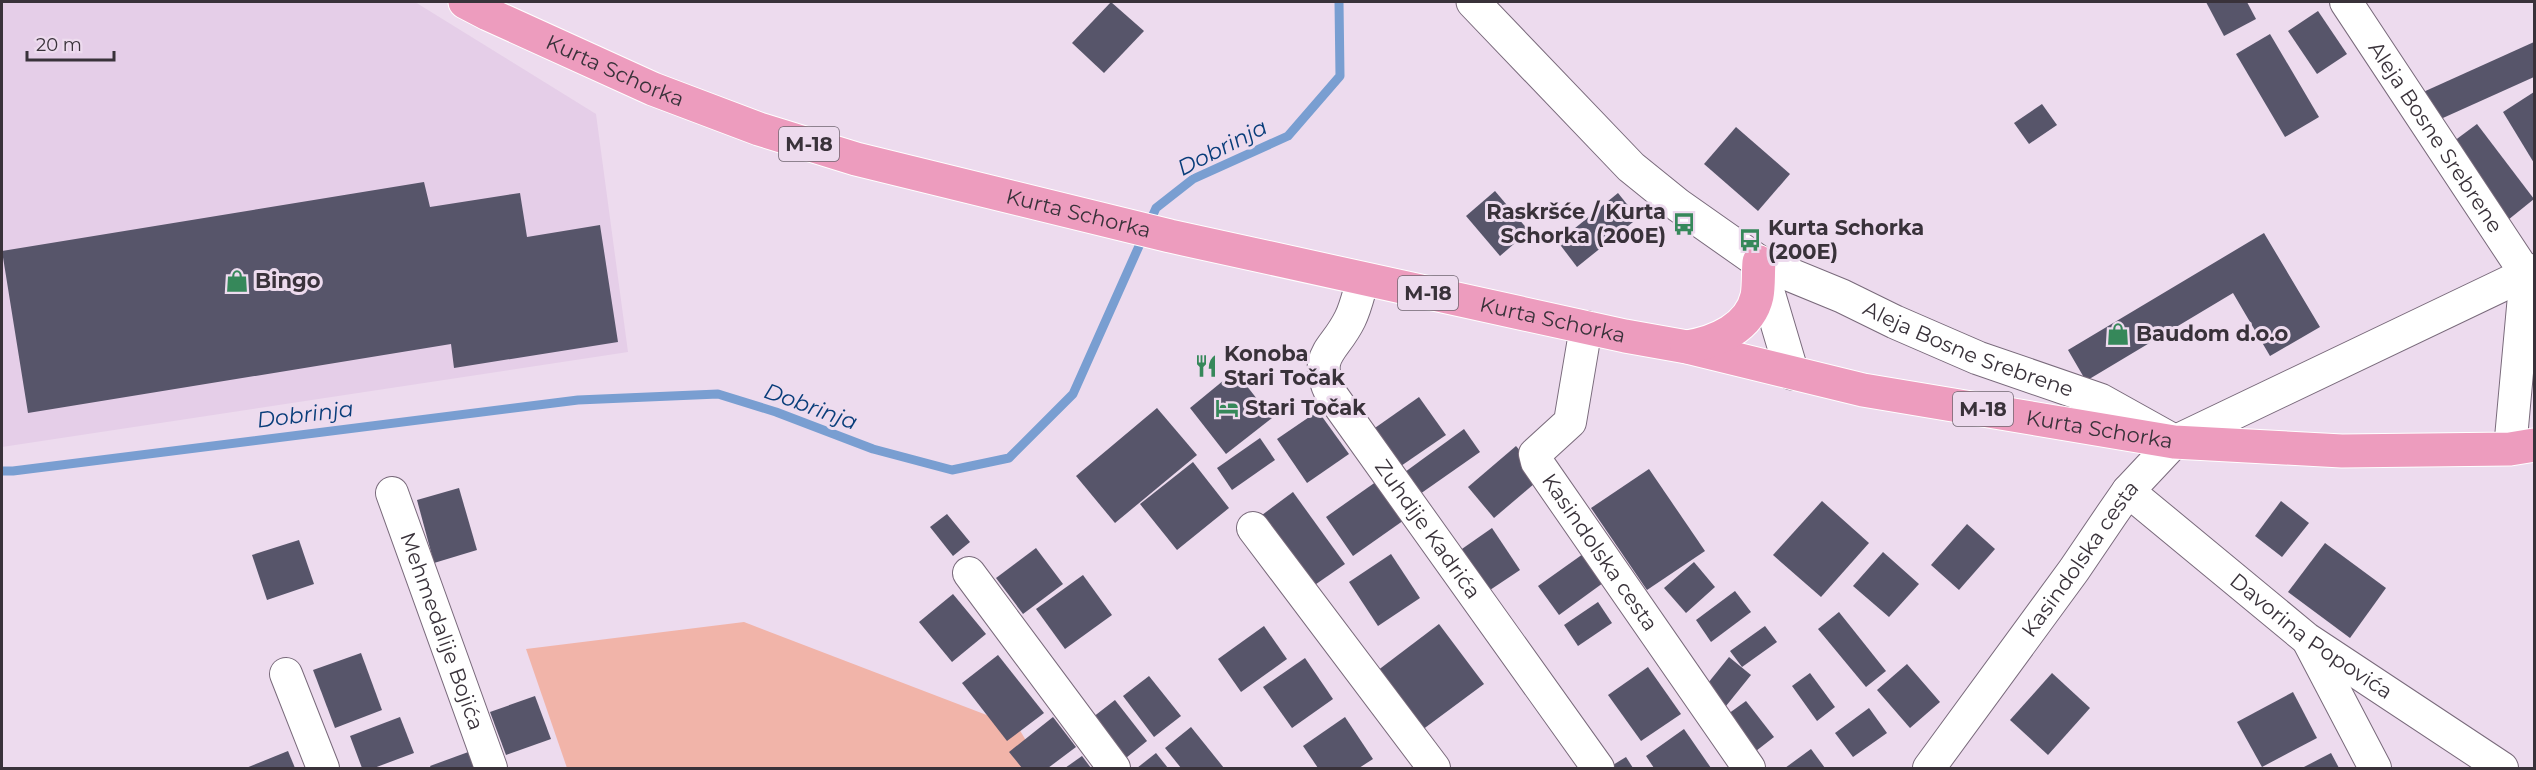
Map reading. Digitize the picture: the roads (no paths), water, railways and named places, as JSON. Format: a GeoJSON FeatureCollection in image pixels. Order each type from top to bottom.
{"type":"FeatureCollection","features":[{"type":"Feature","properties":{"kind":"main road","name":"Kurta Schorka"},"geometry":{"type":"LineString","coordinates":[[465,2],[652,89],[759,129],[856,159],[1170,236],[1687,347],[1863,390],[2174,442],[2342,452],[2522,447]]}},
{"type":"Feature","properties":{"kind":"main road"},"geometry":{"type":"LineString","coordinates":[[1687,347],[1710,343],[1730,333],[1746,317],[1757,297],[1759,262]]}},
{"type":"Feature","properties":{"kind":"street","name":"Aleja Bosne Srebrene"},"geometry":{"type":"LineString","coordinates":[[1473,2],[1631,167],[1678,205],[1759,262],[1842,296],[1978,358],[2100,400],[2174,442]]}},
{"type":"Feature","properties":{"kind":"street","name":"Aleja Bosne Srebrene"},"geometry":{"type":"LineString","coordinates":[[2346,2],[2530,272]]}},
{"type":"Feature","properties":{"kind":"street"},"geometry":{"type":"LineString","coordinates":[[1759,262],[1792,373]]}},
{"type":"Feature","properties":{"kind":"street"},"geometry":{"type":"LineString","coordinates":[[2174,442],[2530,272],[2522,447]]}},
{"type":"Feature","properties":{"kind":"street","name":"Zuhdije Kadrića"},"geometry":{"type":"LineString","coordinates":[[1363,279],[1350,319],[1323,361],[1323,378],[1331,394],[1598,768]]}},
{"type":"Feature","properties":{"kind":"street","name":"Kasindolska cesta"},"geometry":{"type":"LineString","coordinates":[[1586,327],[1570,422],[1540,447],[1535,454],[1537,462],[1749,768]]}},
{"type":"Feature","properties":{"kind":"street","name":"Kasindolska cesta"},"geometry":{"type":"LineString","coordinates":[[1929,768],[2074,570],[2128,491],[2174,442]]}},
{"type":"Feature","properties":{"kind":"street","name":"Davorina Popovića"},"geometry":{"type":"LineString","coordinates":[[2128,491],[2307,639],[2502,768]]}},
{"type":"Feature","properties":{"kind":"street","name":"Mehmedalije Bojića"},"geometry":{"type":"LineString","coordinates":[[392,493],[491,768]]}},
{"type":"Feature","properties":{"kind":"street"},"geometry":{"type":"LineString","coordinates":[[1253,528],[1434,768]]}},
{"type":"Feature","properties":{"kind":"street"},"geometry":{"type":"LineString","coordinates":[[969,573],[1114,768]]}},
{"type":"Feature","properties":{"kind":"street"},"geometry":{"type":"LineString","coordinates":[[2307,639],[2375,768]]}},
{"type":"Feature","properties":{"kind":"street"},"geometry":{"type":"LineString","coordinates":[[286,674],[323,768]]}},
{"type":"Feature","properties":{"kind":"waterway","name":"Dobrinja"},"geometry":{"type":"LineString","coordinates":[[2,471],[578,400],[718,394],[776,412],[873,449],[952,470],[1009,458],[1073,394],[1156,208],[1193,179],[1288,136],[1340,76],[1339,2]]}},
{"type":"Feature","properties":{"kind":"place","name":"Raskršće / Kurta Schorka (200E)"},"geometry":{"type":"Point","coordinates":[1684,224]}},
{"type":"Feature","properties":{"kind":"place","name":"Kurta Schorka (200E)"},"geometry":{"type":"Point","coordinates":[1750,240]}},
{"type":"Feature","properties":{"kind":"place","name":"Bingo"},"geometry":{"type":"Point","coordinates":[237,281]}},
{"type":"Feature","properties":{"kind":"place","name":"Baudom d.o.o"},"geometry":{"type":"Point","coordinates":[2118,334]}},
{"type":"Feature","properties":{"kind":"place","name":"Konoba Stari Točak"},"geometry":{"type":"Point","coordinates":[1206,366]}},
{"type":"Feature","properties":{"kind":"place","name":"Stari Točak"},"geometry":{"type":"Point","coordinates":[1227,408]}}]}
